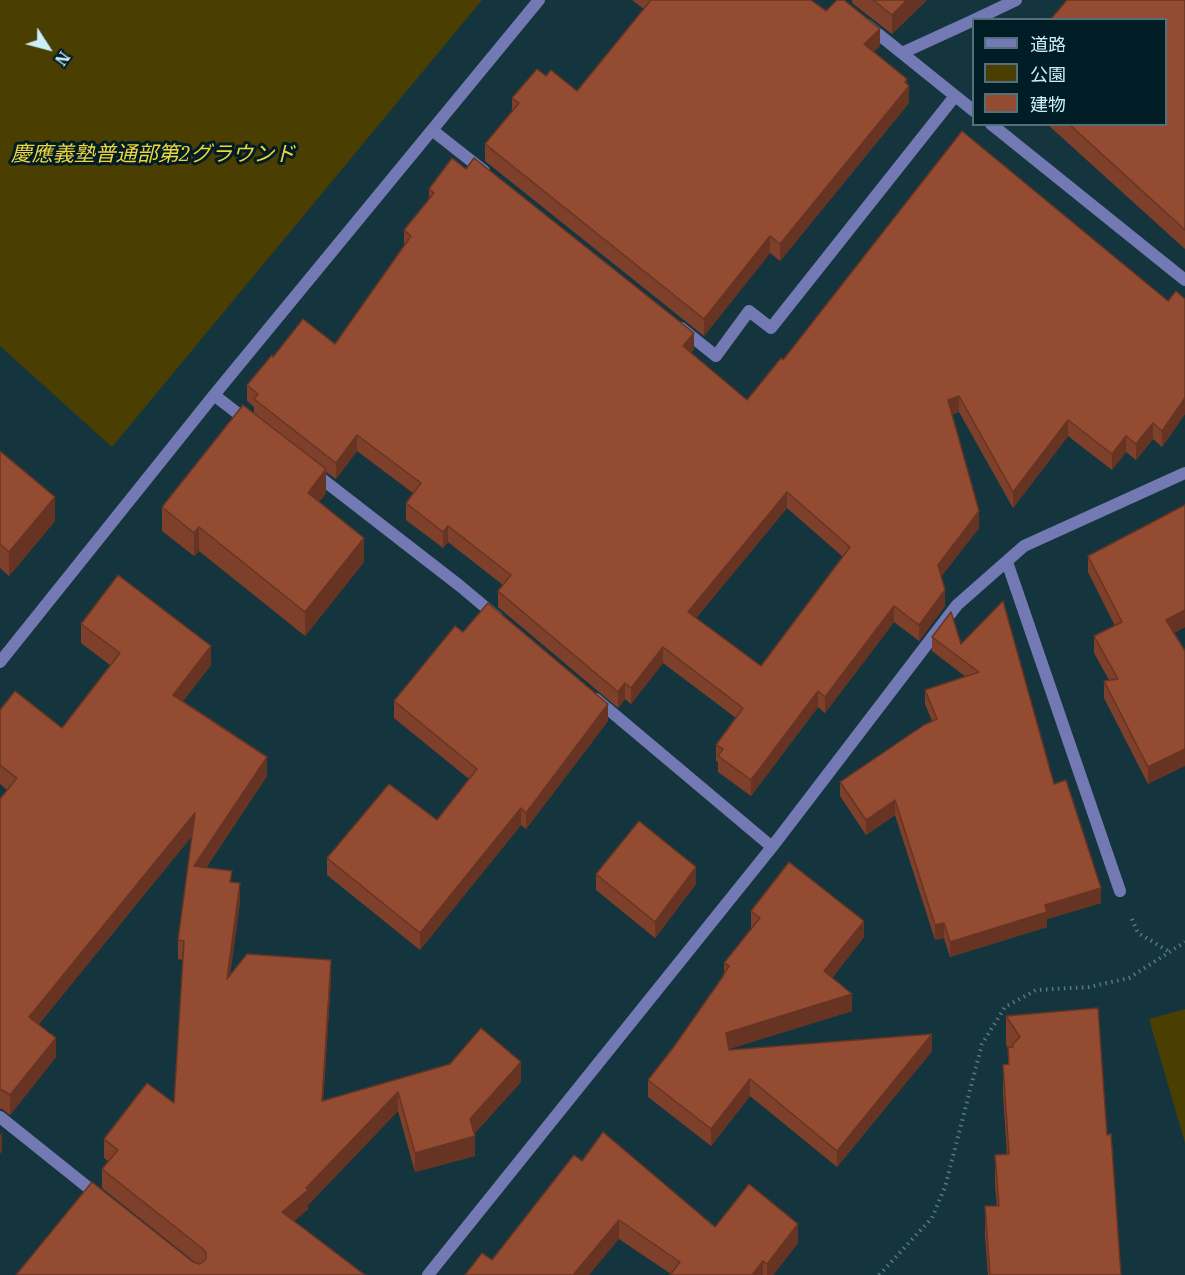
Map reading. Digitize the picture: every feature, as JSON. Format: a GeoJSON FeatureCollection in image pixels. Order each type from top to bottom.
{"type":"FeatureCollection","features":[{"type":"Feature","properties":{"kind":"street"},"geometry":{"type":"LineString","coordinates":[[0,662],[214,395],[538,0]]}},
{"type":"Feature","properties":{"kind":"street"},"geometry":{"type":"LineString","coordinates":[[978,18],[1016,0]]}},
{"type":"Feature","properties":{"kind":"street"},"geometry":{"type":"LineString","coordinates":[[861,20],[972,109]]}},
{"type":"Feature","properties":{"kind":"street"},"geometry":{"type":"LineString","coordinates":[[902,54],[972,21]]}},
{"type":"Feature","properties":{"kind":"street"},"geometry":{"type":"LineString","coordinates":[[670,320],[716,356],[749,311],[771,328],[956,96]]}},
{"type":"Feature","properties":{"kind":"street"},"geometry":{"type":"LineString","coordinates":[[993,126],[1185,280]]}},
{"type":"Feature","properties":{"kind":"street"},"geometry":{"type":"LineString","coordinates":[[432,130],[496,181]]}},
{"type":"Feature","properties":{"kind":"street"},"geometry":{"type":"LineString","coordinates":[[214,395],[262,432]]}},
{"type":"Feature","properties":{"kind":"street"},"geometry":{"type":"LineString","coordinates":[[299,461],[506,624]]}},
{"type":"Feature","properties":{"kind":"street"},"geometry":{"type":"LineString","coordinates":[[428,1275],[772,847],[957,605],[1024,546],[1185,473]]}},
{"type":"Feature","properties":{"kind":"street"},"geometry":{"type":"LineString","coordinates":[[1007,562],[1120,891]]}},
{"type":"Feature","properties":{"kind":"street"},"geometry":{"type":"LineString","coordinates":[[589,693],[772,847]]}},
{"type":"Feature","properties":{"kind":"street"},"geometry":{"type":"LineString","coordinates":[[0,1117],[108,1203]]}},
{"type":"Feature","properties":{"kind":"path"},"geometry":{"type":"LineString","coordinates":[[1120,891],[1138,933],[1170,952]]}},
{"type":"Feature","properties":{"kind":"path"},"geometry":{"type":"LineString","coordinates":[[879,1275],[932,1218],[945,1186],[982,1044],[1005,1007],[1036,990],[1089,987],[1129,978],[1185,942]]}},
{"type":"Feature","properties":{"kind":"green space","name":"慶應義塾普通部第2グラウンド"},"geometry":{"type":"Polygon","coordinates":[[[0,0],[482,0],[112,447],[0,346],[0,0]]]}},
{"type":"Feature","properties":{"kind":"green space"},"geometry":{"type":"Polygon","coordinates":[[[1185,1009],[1185,1143],[1149,1019],[1185,1009]]]}},
{"type":"Feature","properties":{"kind":"building"},"geometry":{"type":"Polygon","coordinates":[[[651,0],[811,0],[826,11],[837,0],[844,0],[880,29],[864,44],[907,79],[905,82],[909,86],[780,244],[770,236],[704,319],[485,144],[519,103],[512,98],[537,69],[546,76],[551,70],[577,91],[651,0]]]}},
{"type":"Feature","properties":{"kind":"building"},"geometry":{"type":"Polygon","coordinates":[[[873,0],[907,0],[892,15],[873,0]]]}},
{"type":"Feature","properties":{"kind":"building"},"geometry":{"type":"Polygon","coordinates":[[[1067,0],[1185,0],[1185,230],[1071,126],[1167,126],[1167,18],[1052,18],[1067,0]]]}},
{"type":"Feature","properties":{"kind":"building"},"geometry":{"type":"Polygon","coordinates":[[[962,131],[1168,301],[1176,291],[1185,299],[1185,398],[1162,431],[1153,423],[1136,444],[1126,436],[1112,454],[1068,420],[1013,492],[959,396],[948,400],[979,511],[938,565],[945,590],[919,625],[894,606],[825,697],[818,691],[751,780],[718,756],[723,749],[716,745],[743,708],[663,647],[631,688],[625,683],[618,692],[498,591],[511,575],[448,526],[443,532],[406,503],[421,483],[357,435],[336,463],[254,399],[258,394],[247,385],[303,319],[335,344],[411,236],[404,230],[434,193],[429,189],[452,158],[466,169],[474,158],[694,333],[683,346],[747,400],[781,358],[783,360],[962,131]],[[787,492],[688,612],[761,666],[850,547],[787,492]]]}},
{"type":"Feature","properties":{"kind":"building"},"geometry":{"type":"Polygon","coordinates":[[[243,405],[326,469],[308,493],[364,538],[305,612],[199,527],[194,533],[162,507],[243,405]]]}},
{"type":"Feature","properties":{"kind":"building"},"geometry":{"type":"Polygon","coordinates":[[[0,451],[55,497],[9,552],[0,544],[0,451]]]}},
{"type":"Feature","properties":{"kind":"building"},"geometry":{"type":"Polygon","coordinates":[[[1185,505],[1185,610],[1166,620],[1185,651],[1185,749],[1148,767],[1104,681],[1118,679],[1094,636],[1122,622],[1088,556],[1185,505]]]}},
{"type":"Feature","properties":{"kind":"building"},"geometry":{"type":"Polygon","coordinates":[[[118,575],[211,646],[173,695],[267,757],[194,866],[232,871],[230,882],[240,883],[227,979],[247,954],[331,960],[322,1101],[450,1064],[481,1028],[521,1062],[470,1119],[475,1136],[415,1153],[398,1092],[306,1188],[308,1190],[282,1212],[365,1275],[16,1275],[92,1182],[193,1262],[200,1264],[206,1258],[203,1249],[102,1169],[118,1150],[104,1139],[147,1083],[174,1103],[184,941],[178,940],[195,813],[29,1017],[56,1038],[10,1095],[0,1090],[0,799],[17,778],[0,765],[0,710],[15,691],[62,728],[120,653],[81,624],[118,575]]]}},
{"type":"Feature","properties":{"kind":"building"},"geometry":{"type":"Polygon","coordinates":[[[1003,601],[1054,784],[1066,780],[1101,888],[1045,905],[1047,912],[950,942],[944,923],[935,925],[895,800],[866,820],[840,782],[924,725],[937,719],[925,690],[979,672],[932,637],[951,612],[961,644],[1003,601]]]}},
{"type":"Feature","properties":{"kind":"building"},"geometry":{"type":"Polygon","coordinates":[[[488,603],[608,704],[526,813],[521,808],[420,933],[327,858],[389,784],[437,820],[477,769],[394,701],[455,626],[463,632],[488,603]]]}},
{"type":"Feature","properties":{"kind":"building"},"geometry":{"type":"Polygon","coordinates":[[[639,821],[696,867],[655,922],[596,874],[639,821]]]}},
{"type":"Feature","properties":{"kind":"building"},"geometry":{"type":"Polygon","coordinates":[[[789,862],[864,921],[824,971],[852,994],[726,1033],[729,1050],[932,1034],[837,1151],[750,1079],[711,1129],[648,1080],[724,975],[729,966],[724,963],[760,918],[751,911],[789,862]]]}},
{"type":"Feature","properties":{"kind":"building"},"geometry":{"type":"Polygon","coordinates":[[[1098,1008],[1107,1135],[1111,1134],[1121,1275],[990,1275],[985,1206],[999,1206],[995,1155],[1009,1154],[1003,1065],[1009,1064],[1008,1047],[1013,1047],[1020,1037],[1006,1016],[1098,1008]]]}},
{"type":"Feature","properties":{"kind":"building"},"geometry":{"type":"Polygon","coordinates":[[[603,1132],[715,1227],[749,1184],[798,1224],[767,1264],[763,1261],[752,1275],[670,1275],[680,1262],[619,1220],[573,1275],[465,1275],[482,1253],[492,1260],[574,1155],[582,1161],[603,1132]]]}}]}
